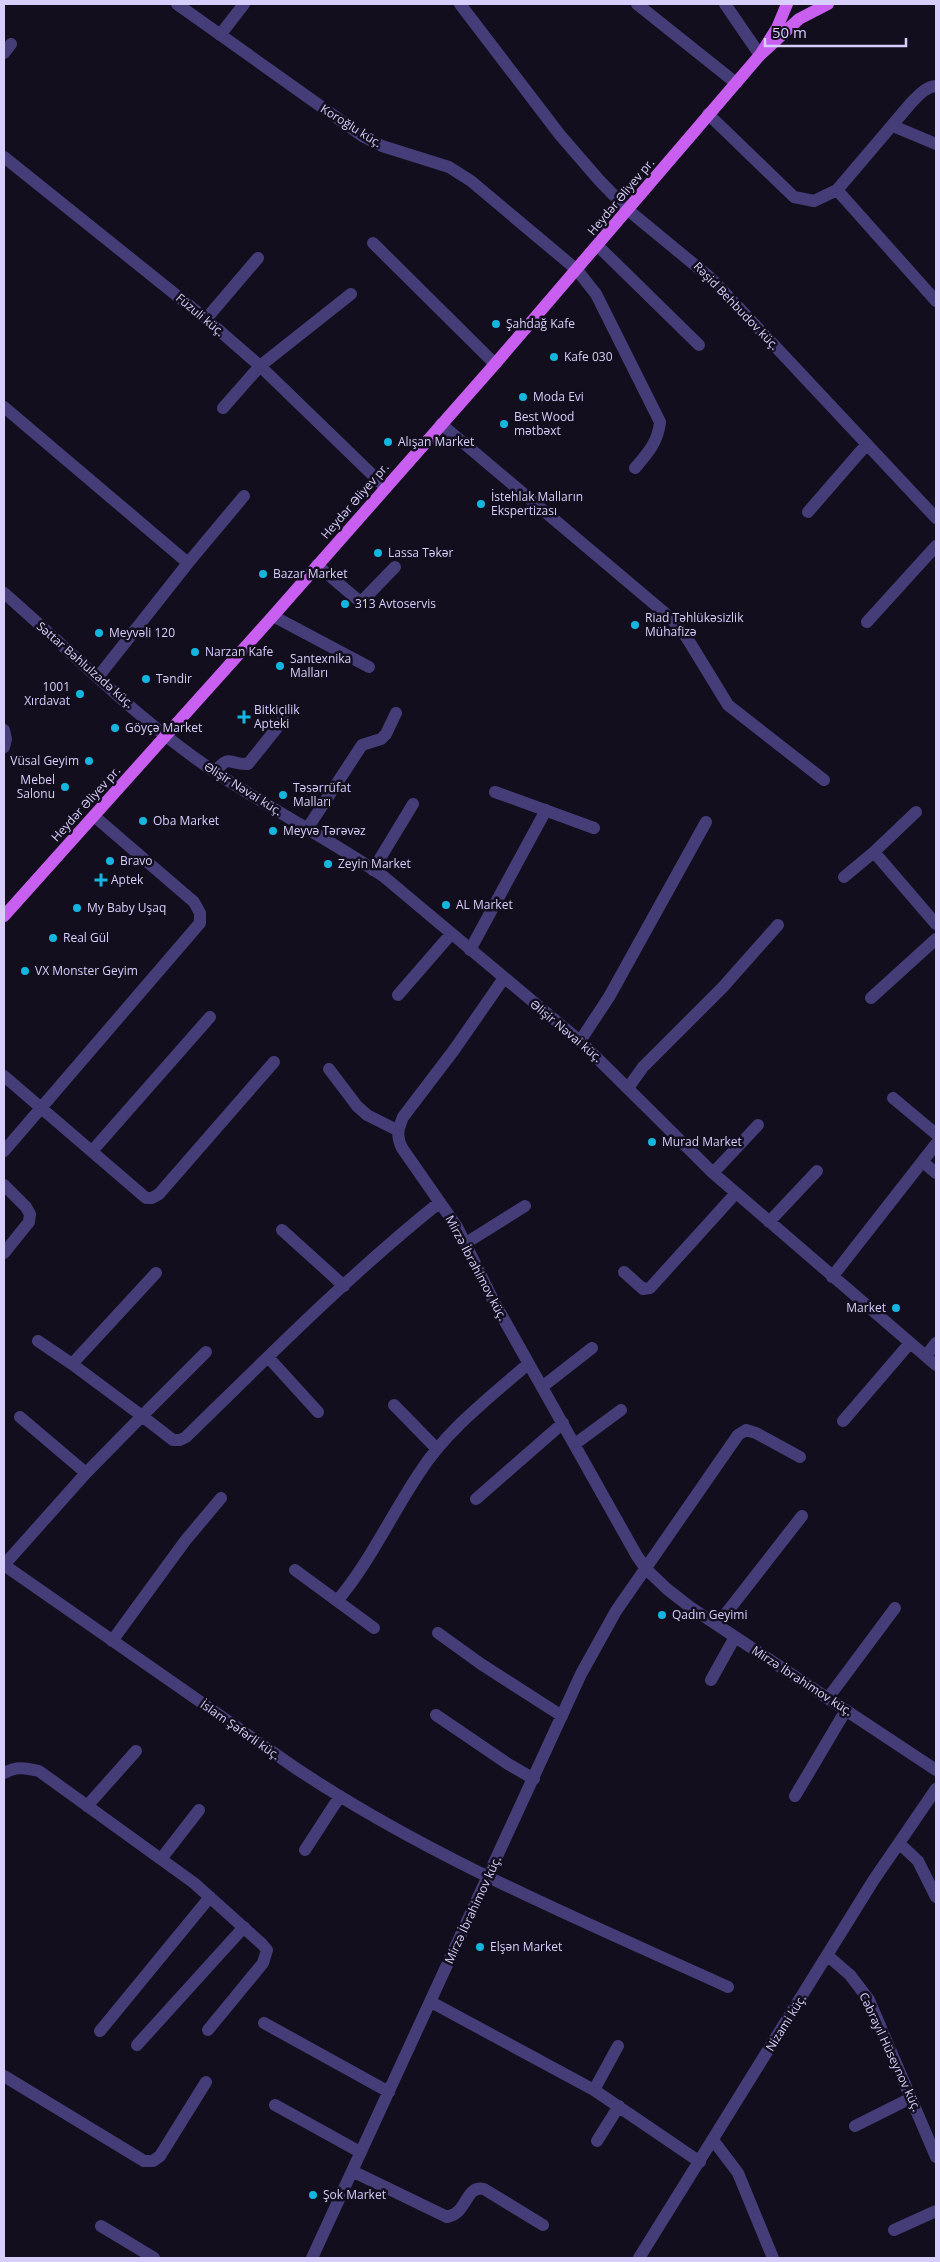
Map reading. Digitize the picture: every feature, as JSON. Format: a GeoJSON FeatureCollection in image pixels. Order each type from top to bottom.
{"type":"FeatureCollection","features":[{"type":"Feature","properties":{"kind":"main road"},"geometry":{"type":"LineString","coordinates":[[760,55],[777,28],[786,4]]}},
{"type":"Feature","properties":{"kind":"main road"},"geometry":{"type":"LineString","coordinates":[[760,55],[799,19],[828,4]]}},
{"type":"Feature","properties":{"kind":"main road","name":"Heydər Əliyev pr."},"geometry":{"type":"LineString","coordinates":[[4,916],[273,616],[495,364],[760,55]]}},
{"type":"Feature","properties":{"kind":"street","name":"Koroğlu küç."},"geometry":{"type":"LineString","coordinates":[[177,4],[364,137],[382,146],[449,167],[471,181],[577,270],[596,294],[660,422],[658,436],[650,451],[634,468]]}},
{"type":"Feature","properties":{"kind":"street"},"geometry":{"type":"LineString","coordinates":[[220,35],[244,4]]}},
{"type":"Feature","properties":{"kind":"street","name":"Rəşid Behbudov küç."},"geometry":{"type":"LineString","coordinates":[[460,4],[560,135],[628,210],[713,280],[936,518]]}},
{"type":"Feature","properties":{"kind":"street"},"geometry":{"type":"LineString","coordinates":[[637,4],[736,83]]}},
{"type":"Feature","properties":{"kind":"street"},"geometry":{"type":"LineString","coordinates":[[725,4],[760,55]]}},
{"type":"Feature","properties":{"kind":"street"},"geometry":{"type":"LineString","coordinates":[[708,114],[794,197],[814,201],[837,190],[922,92],[930,86],[936,86]]}},
{"type":"Feature","properties":{"kind":"street"},"geometry":{"type":"LineString","coordinates":[[892,126],[936,144]]}},
{"type":"Feature","properties":{"kind":"street","name":"Füzuli küç."},"geometry":{"type":"LineString","coordinates":[[4,157],[206,319],[260,366],[385,487]]}},
{"type":"Feature","properties":{"kind":"street"},"geometry":{"type":"LineString","coordinates":[[837,190],[936,300]]}},
{"type":"Feature","properties":{"kind":"street"},"geometry":{"type":"LineString","coordinates":[[373,243],[495,364]]}},
{"type":"Feature","properties":{"kind":"street"},"geometry":{"type":"LineString","coordinates":[[598,246],[699,345]]}},
{"type":"Feature","properties":{"kind":"street"},"geometry":{"type":"LineString","coordinates":[[206,319],[258,258]]}},
{"type":"Feature","properties":{"kind":"street"},"geometry":{"type":"LineString","coordinates":[[223,408],[260,366],[352,294]]}},
{"type":"Feature","properties":{"kind":"street"},"geometry":{"type":"LineString","coordinates":[[4,407],[188,563]]}},
{"type":"Feature","properties":{"kind":"street"},"geometry":{"type":"LineString","coordinates":[[441,424],[672,619],[687,638],[728,705],[824,780]]}},
{"type":"Feature","properties":{"kind":"street"},"geometry":{"type":"LineString","coordinates":[[808,512],[867,444]]}},
{"type":"Feature","properties":{"kind":"street"},"geometry":{"type":"LineString","coordinates":[[98,677],[188,563],[244,496]]}},
{"type":"Feature","properties":{"kind":"street"},"geometry":{"type":"LineString","coordinates":[[867,622],[936,546]]}},
{"type":"Feature","properties":{"kind":"street"},"geometry":{"type":"LineString","coordinates":[[317,565],[358,600],[363,600],[395,567]]}},
{"type":"Feature","properties":{"kind":"street","name":"Səttar Bəhlulzadə küç."},"geometry":{"type":"LineString","coordinates":[[6,598],[167,735]]}},
{"type":"Feature","properties":{"kind":"street"},"geometry":{"type":"LineString","coordinates":[[273,616],[369,667]]}},
{"type":"Feature","properties":{"kind":"street"},"geometry":{"type":"LineString","coordinates":[[307,829],[362,745],[381,739],[386,734],[396,713]]}},
{"type":"Feature","properties":{"kind":"street"},"geometry":{"type":"LineString","coordinates":[[215,772],[224,762],[230,760],[238,764],[248,764],[284,719]]}},
{"type":"Feature","properties":{"kind":"street"},"geometry":{"type":"LineString","coordinates":[[4,730],[6,739],[4,747]]}},
{"type":"Feature","properties":{"kind":"street","name":"Əlişir Nəvai küç."},"geometry":{"type":"LineString","coordinates":[[167,735],[215,772],[374,870],[580,1041],[713,1173],[936,1365]]}},
{"type":"Feature","properties":{"kind":"street"},"geometry":{"type":"LineString","coordinates":[[495,792],[594,828]]}},
{"type":"Feature","properties":{"kind":"street"},"geometry":{"type":"LineString","coordinates":[[374,870],[413,804]]}},
{"type":"Feature","properties":{"kind":"street"},"geometry":{"type":"LineString","coordinates":[[470,950],[546,810]]}},
{"type":"Feature","properties":{"kind":"street"},"geometry":{"type":"LineString","coordinates":[[844,877],[874,852],[916,812]]}},
{"type":"Feature","properties":{"kind":"street"},"geometry":{"type":"LineString","coordinates":[[4,1152],[41,1106],[200,923],[200,913],[194,902],[94,816]]}},
{"type":"Feature","properties":{"kind":"street"},"geometry":{"type":"LineString","coordinates":[[580,1041],[610,997],[706,822]]}},
{"type":"Feature","properties":{"kind":"street"},"geometry":{"type":"LineString","coordinates":[[874,852],[936,924]]}},
{"type":"Feature","properties":{"kind":"street"},"geometry":{"type":"LineString","coordinates":[[628,1088],[644,1067],[723,987],[778,925]]}},
{"type":"Feature","properties":{"kind":"street"},"geometry":{"type":"LineString","coordinates":[[398,995],[451,934]]}},
{"type":"Feature","properties":{"kind":"street"},"geometry":{"type":"LineString","coordinates":[[871,998],[936,939]]}},
{"type":"Feature","properties":{"kind":"street"},"geometry":{"type":"LineString","coordinates":[[329,1068],[357,1106],[367,1115],[397,1130],[403,1117],[454,1050],[504,978]]}},
{"type":"Feature","properties":{"kind":"street"},"geometry":{"type":"LineString","coordinates":[[93,1150],[210,1017]]}},
{"type":"Feature","properties":{"kind":"street"},"geometry":{"type":"LineString","coordinates":[[4,1076],[93,1150],[146,1198],[152,1198],[159,1194],[274,1062]]}},
{"type":"Feature","properties":{"kind":"street"},"geometry":{"type":"LineString","coordinates":[[893,1098],[936,1134]]}},
{"type":"Feature","properties":{"kind":"street"},"geometry":{"type":"LineString","coordinates":[[713,1173],[758,1125]]}},
{"type":"Feature","properties":{"kind":"street","name":"Mirzə İbrahimov küç."},"geometry":{"type":"LineString","coordinates":[[397,1130],[402,1148],[466,1243],[493,1300],[528,1364],[646,1569],[667,1589],[717,1625],[936,1770]]}},
{"type":"Feature","properties":{"kind":"street"},"geometry":{"type":"LineString","coordinates":[[832,1277],[936,1144]]}},
{"type":"Feature","properties":{"kind":"street"},"geometry":{"type":"LineString","coordinates":[[923,1162],[936,1173]]}},
{"type":"Feature","properties":{"kind":"street"},"geometry":{"type":"LineString","coordinates":[[769,1222],[817,1171]]}},
{"type":"Feature","properties":{"kind":"street"},"geometry":{"type":"LineString","coordinates":[[4,1186],[26,1207],[30,1214],[29,1222],[4,1252]]}},
{"type":"Feature","properties":{"kind":"street"},"geometry":{"type":"LineString","coordinates":[[624,1272],[643,1289],[650,1288],[736,1193]]}},
{"type":"Feature","properties":{"kind":"street"},"geometry":{"type":"LineString","coordinates":[[38,1341],[72,1364],[173,1440],[180,1440],[186,1437],[344,1286],[440,1202]]}},
{"type":"Feature","properties":{"kind":"street"},"geometry":{"type":"LineString","coordinates":[[466,1243],[525,1206]]}},
{"type":"Feature","properties":{"kind":"street"},"geometry":{"type":"LineString","coordinates":[[282,1230],[344,1286]]}},
{"type":"Feature","properties":{"kind":"street"},"geometry":{"type":"LineString","coordinates":[[72,1364],[156,1273]]}},
{"type":"Feature","properties":{"kind":"street"},"geometry":{"type":"LineString","coordinates":[[843,1421],[910,1343]]}},
{"type":"Feature","properties":{"kind":"street"},"geometry":{"type":"LineString","coordinates":[[926,1356],[936,1343]]}},
{"type":"Feature","properties":{"kind":"street"},"geometry":{"type":"LineString","coordinates":[[542,1387],[592,1348]]}},
{"type":"Feature","properties":{"kind":"street"},"geometry":{"type":"LineString","coordinates":[[4,1565],[86,1473],[206,1352]]}},
{"type":"Feature","properties":{"kind":"street"},"geometry":{"type":"LineString","coordinates":[[268,1357],[318,1412]]}},
{"type":"Feature","properties":{"kind":"street"},"geometry":{"type":"LineString","coordinates":[[337,1602],[354,1580],[420,1472],[437,1449],[528,1364]]}},
{"type":"Feature","properties":{"kind":"street"},"geometry":{"type":"LineString","coordinates":[[394,1405],[437,1449]]}},
{"type":"Feature","properties":{"kind":"street"},"geometry":{"type":"LineString","coordinates":[[575,1444],[621,1410]]}},
{"type":"Feature","properties":{"kind":"street"},"geometry":{"type":"LineString","coordinates":[[20,1417],[86,1473]]}},
{"type":"Feature","properties":{"kind":"street"},"geometry":{"type":"LineString","coordinates":[[476,1500],[563,1423]]}},
{"type":"Feature","properties":{"kind":"street"},"geometry":{"type":"LineString","coordinates":[[646,1569],[738,1435],[746,1430],[756,1433],[800,1457]]}},
{"type":"Feature","properties":{"kind":"street"},"geometry":{"type":"LineString","coordinates":[[112,1641],[185,1541],[221,1498]]}},
{"type":"Feature","properties":{"kind":"street"},"geometry":{"type":"LineString","coordinates":[[717,1625],[802,1516]]}},
{"type":"Feature","properties":{"kind":"street","name":"İslam Şəfərli küç."},"geometry":{"type":"LineString","coordinates":[[4,1565],[294,1768],[340,1796],[488,1878],[728,1987]]}},
{"type":"Feature","properties":{"kind":"street","name":"Mirzə İbrahimov küç."},"geometry":{"type":"LineString","coordinates":[[312,2258],[603,1631],[646,1569]]}},
{"type":"Feature","properties":{"kind":"street"},"geometry":{"type":"LineString","coordinates":[[295,1570],[374,1628]]}},
{"type":"Feature","properties":{"kind":"street"},"geometry":{"type":"LineString","coordinates":[[828,1698],[895,1608]]}},
{"type":"Feature","properties":{"kind":"street"},"geometry":{"type":"LineString","coordinates":[[438,1633],[480,1664],[562,1716]]}},
{"type":"Feature","properties":{"kind":"street"},"geometry":{"type":"LineString","coordinates":[[711,1680],[736,1637]]}},
{"type":"Feature","properties":{"kind":"street"},"geometry":{"type":"LineString","coordinates":[[795,1796],[846,1710]]}},
{"type":"Feature","properties":{"kind":"street"},"geometry":{"type":"LineString","coordinates":[[436,1715],[508,1764],[534,1779]]}},
{"type":"Feature","properties":{"kind":"street"},"geometry":{"type":"LineString","coordinates":[[88,1806],[136,1751]]}},
{"type":"Feature","properties":{"kind":"street"},"geometry":{"type":"LineString","coordinates":[[4,1772],[12,1768],[27,1768],[39,1771],[161,1859],[210,1897],[244,1926],[267,1950],[266,1957],[208,2030]]}},
{"type":"Feature","properties":{"kind":"street","name":"Nizami küç."},"geometry":{"type":"LineString","coordinates":[[639,2258],[873,1881],[936,1790]]}},
{"type":"Feature","properties":{"kind":"street"},"geometry":{"type":"LineString","coordinates":[[305,1850],[340,1796]]}},
{"type":"Feature","properties":{"kind":"street"},"geometry":{"type":"LineString","coordinates":[[161,1859],[199,1810]]}},
{"type":"Feature","properties":{"kind":"street"},"geometry":{"type":"LineString","coordinates":[[899,1843],[918,1861],[936,1897]]}},
{"type":"Feature","properties":{"kind":"street"},"geometry":{"type":"LineString","coordinates":[[100,2031],[210,1897]]}},
{"type":"Feature","properties":{"kind":"street"},"geometry":{"type":"LineString","coordinates":[[137,2045],[244,1926]]}},
{"type":"Feature","properties":{"kind":"street","name":"Cəbrayıl Hüseynov küç."},"geometry":{"type":"LineString","coordinates":[[828,1956],[850,1975],[869,2000],[936,2157]]}},
{"type":"Feature","properties":{"kind":"street"},"geometry":{"type":"LineString","coordinates":[[431,2002],[594,2090],[700,2162]]}},
{"type":"Feature","properties":{"kind":"street"},"geometry":{"type":"LineString","coordinates":[[264,2023],[389,2092]]}},
{"type":"Feature","properties":{"kind":"street"},"geometry":{"type":"LineString","coordinates":[[594,2090],[618,2046]]}},
{"type":"Feature","properties":{"kind":"street"},"geometry":{"type":"LineString","coordinates":[[4,2076],[144,2161],[153,2161],[160,2156],[206,2082]]}},
{"type":"Feature","properties":{"kind":"street"},"geometry":{"type":"LineString","coordinates":[[855,2126],[911,2098]]}},
{"type":"Feature","properties":{"kind":"street"},"geometry":{"type":"LineString","coordinates":[[275,2105],[360,2152]]}},
{"type":"Feature","properties":{"kind":"street"},"geometry":{"type":"LineString","coordinates":[[597,2141],[620,2106]]}},
{"type":"Feature","properties":{"kind":"street"},"geometry":{"type":"LineString","coordinates":[[714,2140],[738,2172],[773,2258]]}},
{"type":"Feature","properties":{"kind":"street"},"geometry":{"type":"LineString","coordinates":[[352,2171],[447,2217],[455,2216],[461,2211],[472,2190],[477,2188],[484,2189],[543,2224]]}},
{"type":"Feature","properties":{"kind":"street"},"geometry":{"type":"LineString","coordinates":[[894,2230],[936,2211]]}},
{"type":"Feature","properties":{"kind":"street"},"geometry":{"type":"LineString","coordinates":[[101,2226],[154,2258]]}},
{"type":"Feature","properties":{"kind":"place","name":"Şahdağ Kafe"},"geometry":{"type":"Point","coordinates":[496,324]}},
{"type":"Feature","properties":{"kind":"place","name":"Kafe 030"},"geometry":{"type":"Point","coordinates":[554,357]}},
{"type":"Feature","properties":{"kind":"place","name":"Moda Evi"},"geometry":{"type":"Point","coordinates":[523,397]}},
{"type":"Feature","properties":{"kind":"place","name":"Best Wood mətbəxt"},"geometry":{"type":"Point","coordinates":[504,424]}},
{"type":"Feature","properties":{"kind":"place","name":"Alışan Market"},"geometry":{"type":"Point","coordinates":[388,442]}},
{"type":"Feature","properties":{"kind":"place","name":"İstehlak Malların Ekspertizası"},"geometry":{"type":"Point","coordinates":[481,504]}},
{"type":"Feature","properties":{"kind":"place","name":"Lassa Təkər"},"geometry":{"type":"Point","coordinates":[378,553]}},
{"type":"Feature","properties":{"kind":"place","name":"Bazar Market"},"geometry":{"type":"Point","coordinates":[263,574]}},
{"type":"Feature","properties":{"kind":"place","name":"313 Avtoservis"},"geometry":{"type":"Point","coordinates":[345,604]}},
{"type":"Feature","properties":{"kind":"place","name":"Riad Təhlükəsizlik Mühafizə"},"geometry":{"type":"Point","coordinates":[635,625]}},
{"type":"Feature","properties":{"kind":"place","name":"Meyvəli 120"},"geometry":{"type":"Point","coordinates":[99,633]}},
{"type":"Feature","properties":{"kind":"place","name":"Narzan Kafe"},"geometry":{"type":"Point","coordinates":[195,652]}},
{"type":"Feature","properties":{"kind":"place","name":"Santexnika Malları"},"geometry":{"type":"Point","coordinates":[280,666]}},
{"type":"Feature","properties":{"kind":"place","name":"Təndir"},"geometry":{"type":"Point","coordinates":[146,679]}},
{"type":"Feature","properties":{"kind":"place","name":"1001 Xırdavat"},"geometry":{"type":"Point","coordinates":[80,694]}},
{"type":"Feature","properties":{"kind":"place","name":"Bitkiçilik Apteki"},"geometry":{"type":"Point","coordinates":[244,717]}},
{"type":"Feature","properties":{"kind":"place","name":"Göyçə Market"},"geometry":{"type":"Point","coordinates":[115,728]}},
{"type":"Feature","properties":{"kind":"place","name":"Vüsal Geyim"},"geometry":{"type":"Point","coordinates":[89,761]}},
{"type":"Feature","properties":{"kind":"place","name":"Mebel Salonu"},"geometry":{"type":"Point","coordinates":[65,787]}},
{"type":"Feature","properties":{"kind":"place","name":"Təsərrüfat Malları"},"geometry":{"type":"Point","coordinates":[283,795]}},
{"type":"Feature","properties":{"kind":"place","name":"Oba Market"},"geometry":{"type":"Point","coordinates":[143,821]}},
{"type":"Feature","properties":{"kind":"place","name":"Meyvə Tərəvəz"},"geometry":{"type":"Point","coordinates":[273,831]}},
{"type":"Feature","properties":{"kind":"place","name":"Bravo"},"geometry":{"type":"Point","coordinates":[110,861]}},
{"type":"Feature","properties":{"kind":"place","name":"Zeyin Market"},"geometry":{"type":"Point","coordinates":[328,864]}},
{"type":"Feature","properties":{"kind":"place","name":"Aptek"},"geometry":{"type":"Point","coordinates":[101,880]}},
{"type":"Feature","properties":{"kind":"place","name":"AL Market"},"geometry":{"type":"Point","coordinates":[446,905]}},
{"type":"Feature","properties":{"kind":"place","name":"My Baby Uşaq"},"geometry":{"type":"Point","coordinates":[77,908]}},
{"type":"Feature","properties":{"kind":"place","name":"Real Gül"},"geometry":{"type":"Point","coordinates":[53,938]}},
{"type":"Feature","properties":{"kind":"place","name":"VX Monster Geyim"},"geometry":{"type":"Point","coordinates":[25,971]}},
{"type":"Feature","properties":{"kind":"place","name":"Murad Market"},"geometry":{"type":"Point","coordinates":[652,1142]}},
{"type":"Feature","properties":{"kind":"place","name":"Market"},"geometry":{"type":"Point","coordinates":[896,1308]}},
{"type":"Feature","properties":{"kind":"place","name":"Qadın Geyimi"},"geometry":{"type":"Point","coordinates":[662,1615]}},
{"type":"Feature","properties":{"kind":"place","name":"Elşən Market"},"geometry":{"type":"Point","coordinates":[480,1947]}},
{"type":"Feature","properties":{"kind":"place","name":"Şok Market"},"geometry":{"type":"Point","coordinates":[313,2195]}}]}
